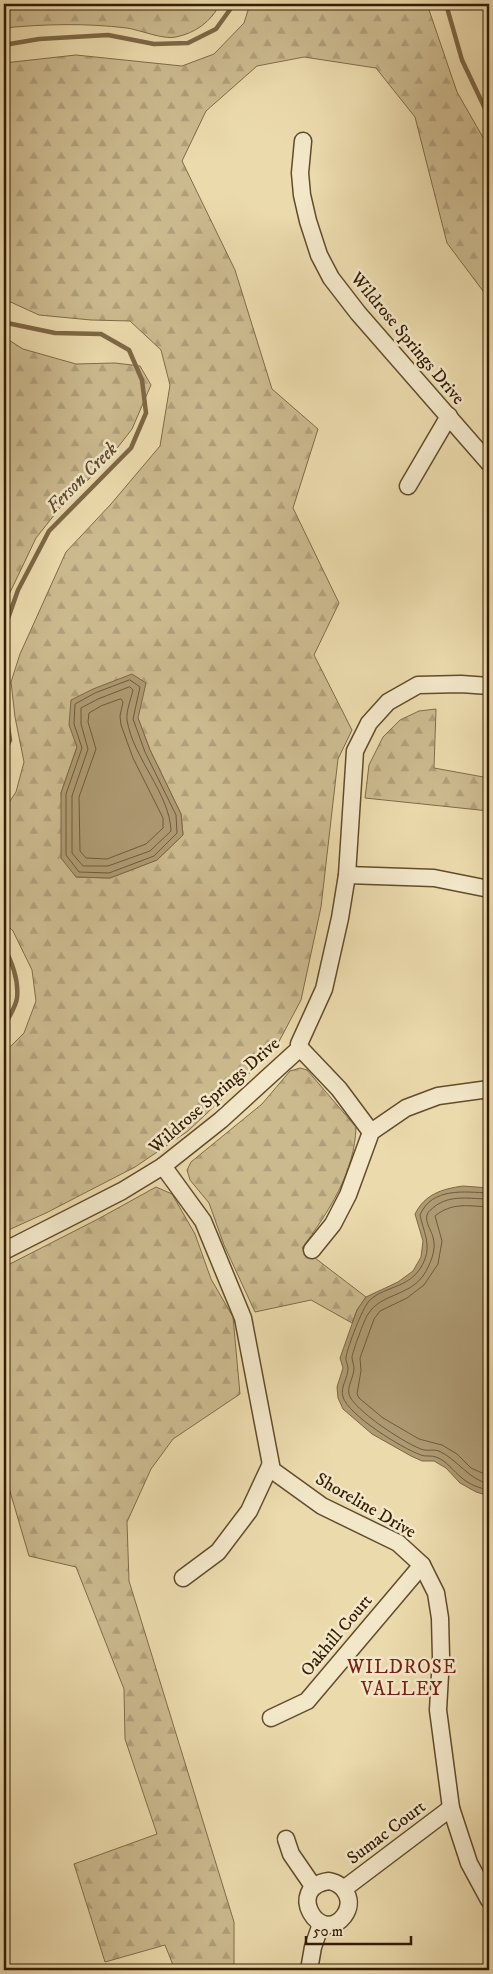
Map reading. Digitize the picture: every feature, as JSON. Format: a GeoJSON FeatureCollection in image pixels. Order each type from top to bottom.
{"type":"FeatureCollection","features":[{"type":"Feature","properties":{"kind":"street","name":"Wildrose Springs Drive"},"geometry":{"type":"LineString","coordinates":[[303,141],[300,173],[302,195],[319,255],[327,270],[358,313],[489,463]]}},
{"type":"Feature","properties":{"kind":"street"},"geometry":{"type":"LineString","coordinates":[[408,486],[449,416]]}},
{"type":"Feature","properties":{"kind":"street","name":"Wildrose Springs Drive"},"geometry":{"type":"LineString","coordinates":[[4,1251],[122,1191],[163,1166],[221,1120],[300,1048],[299,1044],[324,989],[340,918],[347,875],[354,751],[369,722],[388,702],[418,685],[460,684],[489,686]]}},
{"type":"Feature","properties":{"kind":"street"},"geometry":{"type":"LineString","coordinates":[[347,875],[434,878],[489,889]]}},
{"type":"Feature","properties":{"kind":"street"},"geometry":{"type":"LineString","coordinates":[[300,1048],[338,1089],[371,1132]]}},
{"type":"Feature","properties":{"kind":"street"},"geometry":{"type":"LineString","coordinates":[[312,1250],[333,1224],[348,1195],[371,1132],[406,1108],[438,1096],[489,1089]]}},
{"type":"Feature","properties":{"kind":"street"},"geometry":{"type":"LineString","coordinates":[[163,1166],[203,1221],[243,1318],[270,1466],[249,1511],[218,1552],[183,1578]]}},
{"type":"Feature","properties":{"kind":"street","name":"Shoreline Drive"},"geometry":{"type":"LineString","coordinates":[[270,1466],[272,1470],[322,1506],[398,1543],[422,1565],[436,1593],[440,1618],[438,1710],[451,1808],[469,1863],[489,1900]]}},
{"type":"Feature","properties":{"kind":"street","name":"Oakhill Court"},"geometry":{"type":"LineString","coordinates":[[271,1718],[307,1701],[422,1565]]}},
{"type":"Feature","properties":{"kind":"street","name":"Sumac Court"},"geometry":{"type":"LineString","coordinates":[[344,1888],[451,1808]]}},
{"type":"Feature","properties":{"kind":"street"},"geometry":{"type":"LineString","coordinates":[[286,1839],[291,1854],[313,1886],[308,1893],[308,1902],[314,1919],[321,1924],[313,1947],[309,1970]]}},
{"type":"Feature","properties":{"kind":"street","name":"Sumac Court"},"geometry":{"type":"LineString","coordinates":[[313,1886],[329,1881],[337,1883],[344,1888],[348,1897],[348,1907],[344,1915],[337,1922],[321,1924]]}},
{"type":"Feature","properties":{"kind":"green space"},"geometry":{"type":"Polygon","coordinates":[[[4,4],[220,4],[202,26],[190,33],[171,38],[127,28],[96,25],[4,28],[4,4]]]}},
{"type":"Feature","properties":{"kind":"green space"},"geometry":{"type":"Polygon","coordinates":[[[250,4],[427,4],[457,92],[489,148],[489,299],[447,243],[415,117],[376,68],[304,57],[257,66],[206,111],[182,161],[235,270],[272,389],[318,429],[293,508],[339,603],[314,655],[352,730],[338,759],[321,907],[301,1000],[275,1049],[188,1131],[135,1167],[46,1213],[4,1232],[4,1053],[24,1033],[36,1001],[32,970],[13,931],[4,922],[4,810],[16,792],[24,762],[15,717],[11,682],[20,654],[66,552],[111,504],[160,446],[170,385],[161,350],[130,321],[91,320],[39,315],[4,299],[4,63],[76,55],[182,66],[214,54],[244,23],[250,4]],[[138,718],[77,747],[61,793],[76,877],[110,878],[157,860],[183,835],[181,814],[150,750],[138,718]]]}},
{"type":"Feature","properties":{"kind":"green space"},"geometry":{"type":"Polygon","coordinates":[[[4,337],[23,349],[76,364],[115,363],[140,366],[151,385],[132,429],[108,460],[59,509],[36,538],[4,605],[4,337]]]}},
{"type":"Feature","properties":{"kind":"green space"},"geometry":{"type":"Polygon","coordinates":[[[436,709],[434,768],[489,778],[489,811],[365,798],[369,765],[383,737],[400,720],[419,711],[436,709]]]}},
{"type":"Feature","properties":{"kind":"green space"},"geometry":{"type":"Polygon","coordinates":[[[300,1068],[307,1070],[356,1127],[351,1160],[345,1176],[330,1206],[302,1248],[366,1297],[357,1310],[352,1323],[311,1300],[255,1312],[224,1245],[209,1203],[190,1180],[187,1170],[191,1162],[262,1104],[290,1071],[300,1068]]]}},
{"type":"Feature","properties":{"kind":"green space"},"geometry":{"type":"Polygon","coordinates":[[[156,1187],[172,1194],[195,1234],[211,1279],[233,1317],[240,1394],[173,1439],[151,1469],[127,1522],[129,1581],[234,1922],[234,1970],[175,1970],[165,1945],[105,1962],[74,1864],[157,1834],[125,1739],[124,1689],[76,1567],[29,1556],[4,1471],[4,1440],[9,1433],[4,1422],[4,1267],[156,1187]]]}},
{"type":"Feature","properties":{"kind":"water"},"geometry":{"type":"Polygon","coordinates":[[[132,674],[146,683],[138,718],[150,750],[181,814],[183,835],[157,860],[110,878],[76,877],[61,858],[61,793],[77,747],[69,725],[71,700],[132,674]]]}},
{"type":"Feature","properties":{"kind":"water"},"geometry":{"type":"Polygon","coordinates":[[[463,1186],[489,1188],[489,1496],[476,1492],[460,1483],[446,1468],[434,1461],[422,1461],[372,1434],[343,1409],[338,1398],[337,1387],[343,1368],[340,1358],[357,1310],[366,1297],[398,1282],[413,1271],[421,1257],[423,1241],[415,1214],[419,1207],[429,1197],[441,1191],[463,1186]]]}},
{"type":"Feature","properties":{"kind":"waterway","name":"Ferson Creek"},"geometry":{"type":"LineString","coordinates":[[4,45],[39,39],[108,35],[154,44],[188,43],[216,29],[234,4]]}},
{"type":"Feature","properties":{"kind":"waterway","name":"Ferson Creek"},"geometry":{"type":"LineString","coordinates":[[446,4],[462,60],[489,117]]}},
{"type":"Feature","properties":{"kind":"waterway","name":"Ferson Creek"},"geometry":{"type":"LineString","coordinates":[[4,321],[55,333],[101,334],[129,350],[142,380],[146,413],[131,448],[49,531],[18,590],[4,630]]}},
{"type":"Feature","properties":{"kind":"waterway","name":"Ferson Creek"},"geometry":{"type":"LineString","coordinates":[[4,699],[10,740],[4,753]]}},
{"type":"Feature","properties":{"kind":"waterway","name":"Ferson Creek"},"geometry":{"type":"LineString","coordinates":[[4,947],[10,959],[17,985],[15,1005],[4,1027]]}},
{"type":"Feature","properties":{"kind":"district","name":"WILDROSE VALLEY"},"geometry":{"type":"Point","coordinates":[402,1677]}}]}
